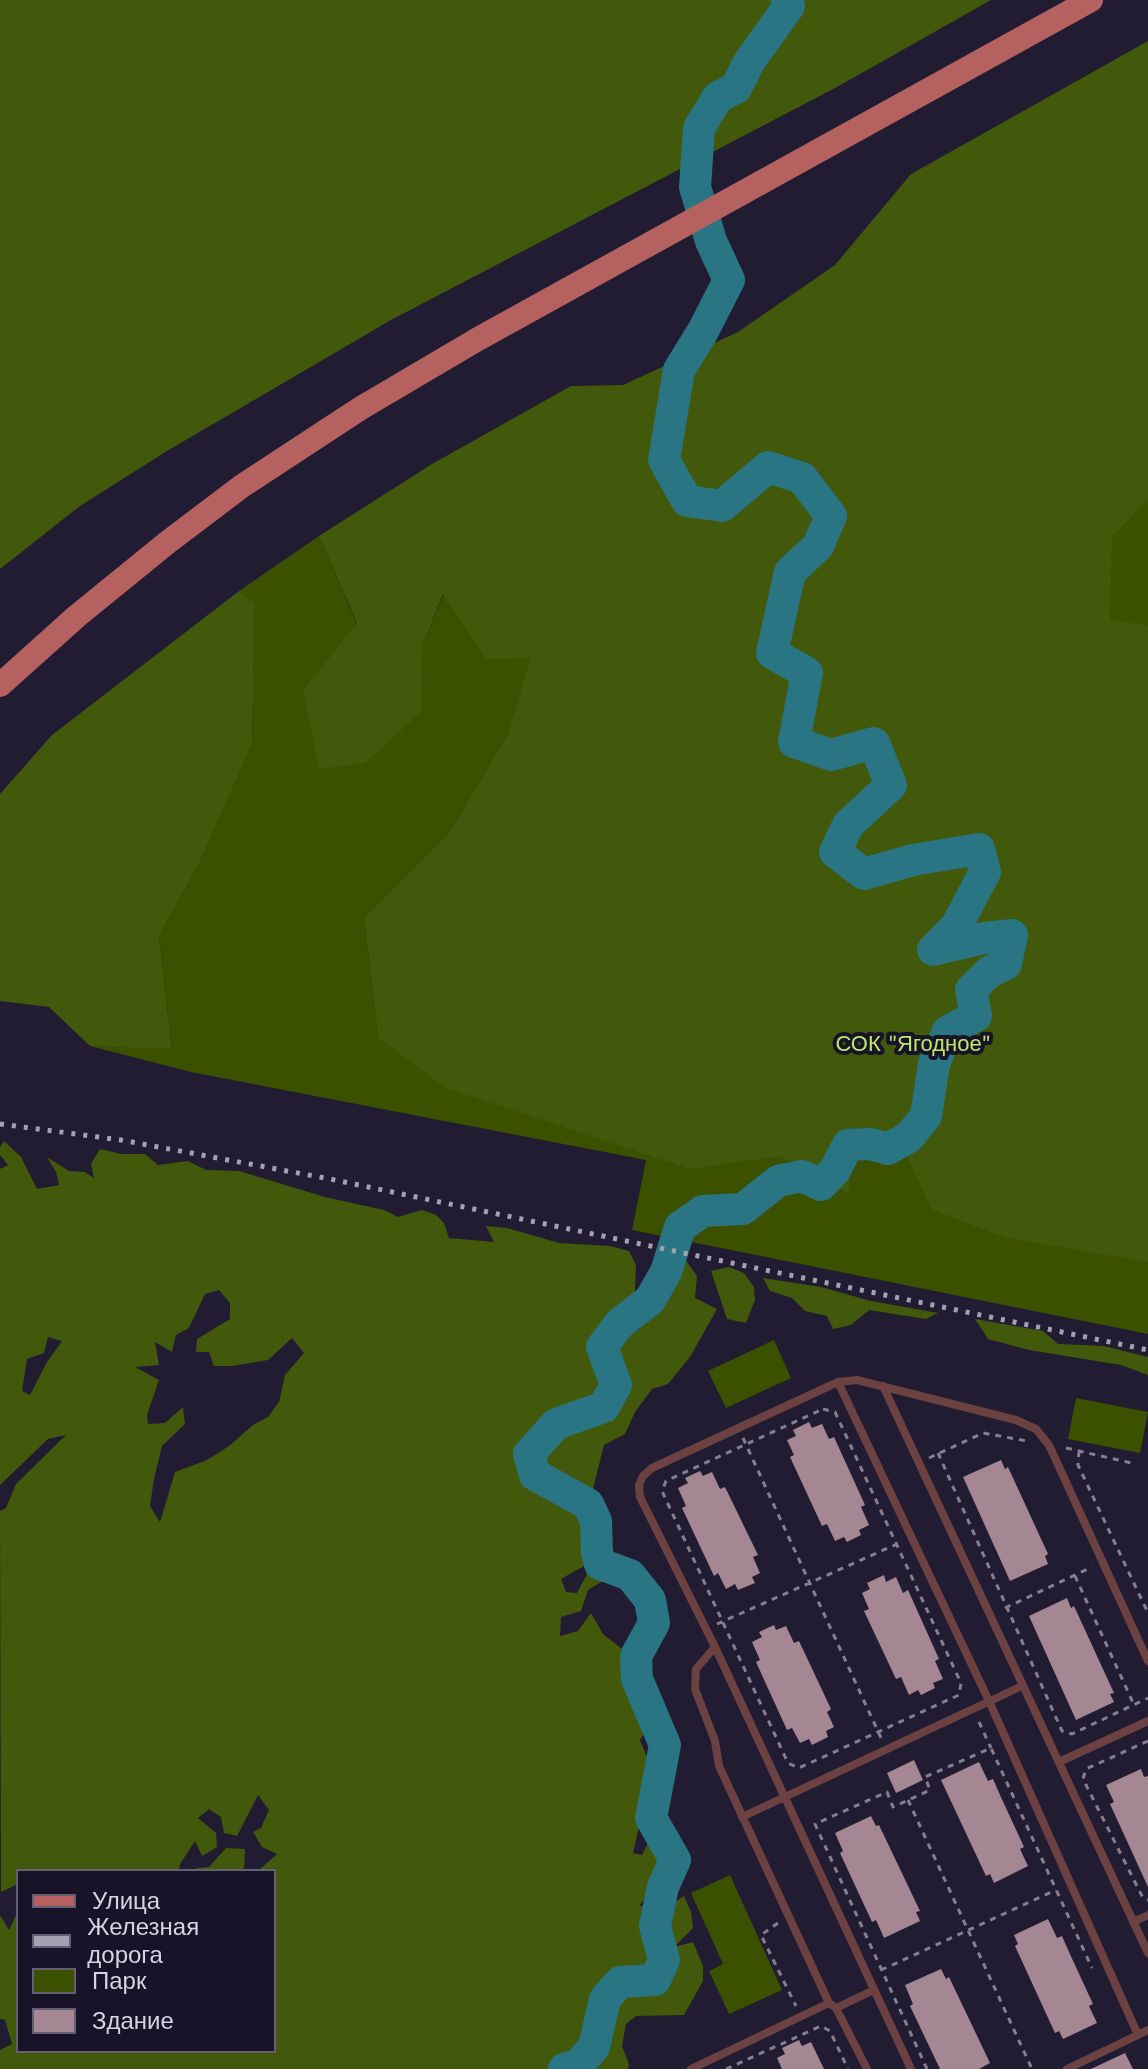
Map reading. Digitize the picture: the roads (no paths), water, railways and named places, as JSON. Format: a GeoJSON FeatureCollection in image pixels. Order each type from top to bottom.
{"type":"FeatureCollection","features":[{"type":"Feature","properties":{"kind":"main road"},"geometry":{"type":"LineString","coordinates":[[0,685],[77,616],[242,486],[361,408],[478,339],[1091,0]]}},
{"type":"Feature","properties":{"kind":"lane"},"geometry":{"type":"LineString","coordinates":[[911,2069],[715,1647],[640,1497],[639,1485],[643,1476],[652,1468],[838,1382],[857,1380],[1016,1420],[1036,1429],[1049,1445],[1148,1661]]}},
{"type":"Feature","properties":{"kind":"lane"},"geometry":{"type":"LineString","coordinates":[[838,1382],[989,1701],[1138,2035]]}},
{"type":"Feature","properties":{"kind":"lane"},"geometry":{"type":"LineString","coordinates":[[883,1386],[1148,1953]]}},
{"type":"Feature","properties":{"kind":"lane"},"geometry":{"type":"LineString","coordinates":[[715,1647],[696,1669],[695,1689],[715,1741],[719,1766],[788,1915],[867,2069]]}},
{"type":"Feature","properties":{"kind":"lane"},"geometry":{"type":"LineString","coordinates":[[742,1817],[1022,1686]]}},
{"type":"Feature","properties":{"kind":"lane"},"geometry":{"type":"LineString","coordinates":[[1059,1762],[1146,1722]]}},
{"type":"Feature","properties":{"kind":"lane"},"geometry":{"type":"LineString","coordinates":[[1133,1922],[1148,1915]]}},
{"type":"Feature","properties":{"kind":"lane"},"geometry":{"type":"LineString","coordinates":[[691,2069],[801,2017],[874,1990]]}},
{"type":"Feature","properties":{"kind":"lane"},"geometry":{"type":"LineString","coordinates":[[1067,2069],[1148,2030]]}},
{"type":"Feature","properties":{"kind":"waterway"},"geometry":{"type":"LineString","coordinates":[[564,2069],[578,2065],[594,2047],[605,1999],[620,1982],[655,1980],[664,1960],[655,1926],[663,1887],[675,1860],[651,1818],[665,1745],[637,1679],[636,1656],[654,1623],[650,1600],[630,1575],[600,1564],[596,1521],[588,1504],[535,1475],[529,1454],[556,1424],[604,1407],[616,1385],[602,1347],[619,1324],[650,1300],[666,1272],[680,1227],[703,1211],[743,1209],[778,1181],[802,1176],[821,1185],[835,1170],[848,1145],[870,1144],[888,1149],[909,1137],[926,1116],[934,1064],[948,1031],[976,1016],[971,990],[989,972],[1006,964],[1012,935],[933,950],[957,925],[985,872],[979,849],[913,860],[864,874],[835,852],[848,825],[891,785],[874,743],[831,755],[794,742],[807,673],[772,653],[790,572],[818,546],[831,516],[802,478],[768,467],[722,506],[687,501],[664,460],[679,370],[729,280],[711,241],[695,187],[699,128],[718,97],[736,88],[749,62],[789,6],[787,0]]}},
{"type":"Feature","properties":{"kind":"railway"},"geometry":{"type":"LineString","coordinates":[[0,1124],[121,1140],[330,1179],[1148,1350]]}},
{"type":"Feature","properties":{"kind":"park label","name":"СОК \"Ягодное\""},"geometry":{"type":"Point","coordinates":[913,1045]}}]}
